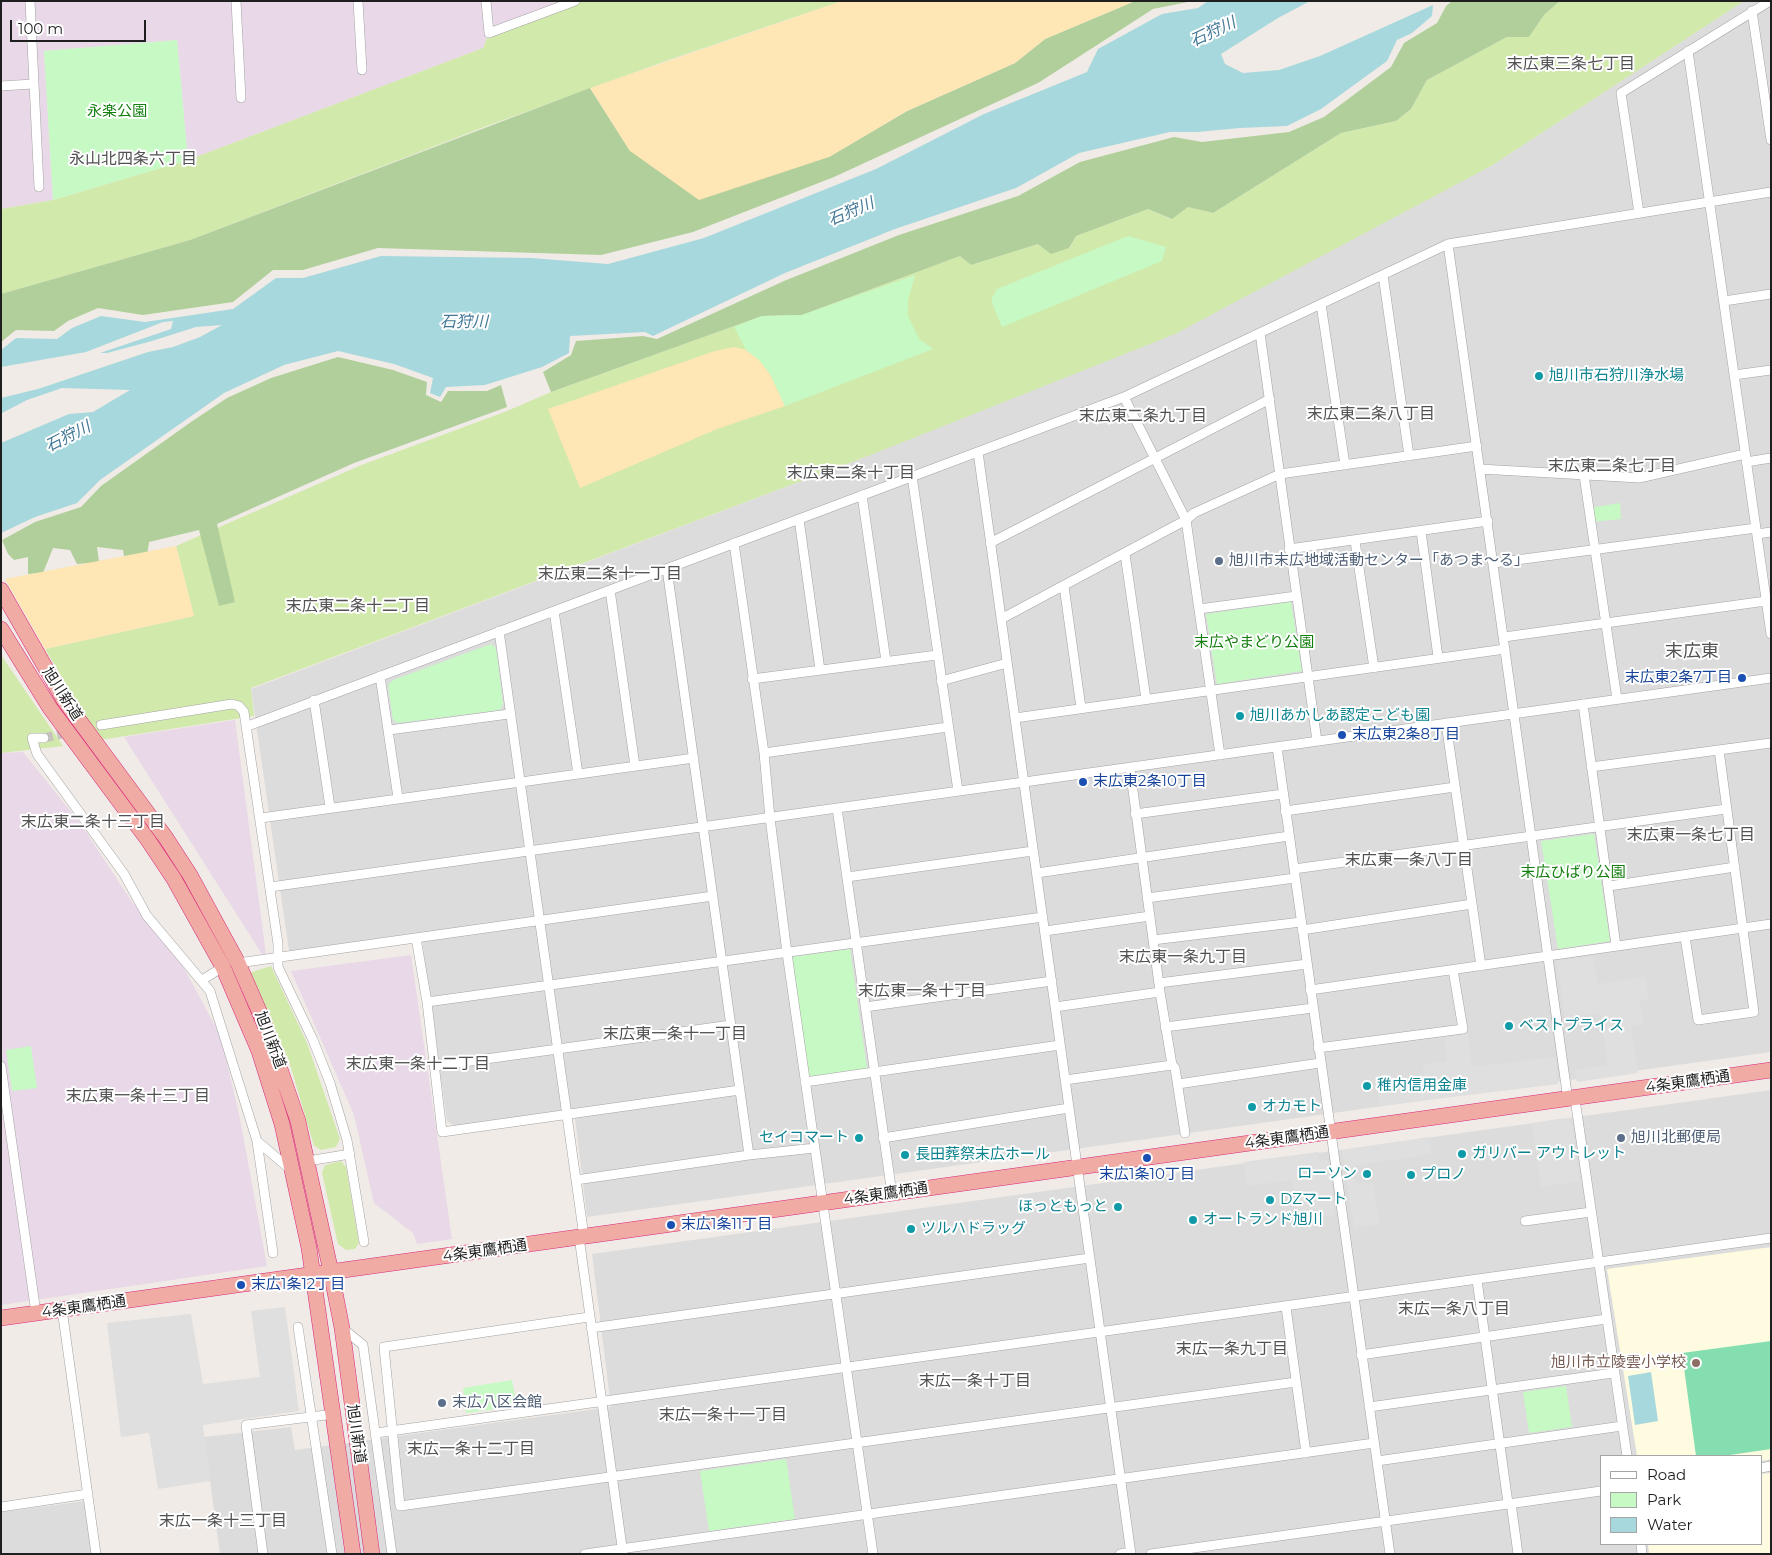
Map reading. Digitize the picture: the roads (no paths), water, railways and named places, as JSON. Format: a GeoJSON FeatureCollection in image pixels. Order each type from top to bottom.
{"type":"FeatureCollection","features":[{"type":"Feature","properties":{"kind":"highway","name":"旭川新道"},"geometry":{"type":"LineString","coordinates":[[1,590],[59,691],[166,838],[190,875],[238,962],[278,1062],[308,1161],[342,1328],[372,1554]]}},
{"type":"Feature","properties":{"kind":"highway","name":"旭川新道"},"geometry":{"type":"LineString","coordinates":[[1,629],[42,695],[154,847],[195,914],[223,967],[250,1026],[272,1087],[295,1174],[314,1274],[353,1554]]}},
{"type":"Feature","properties":{"kind":"highway","name":"4条東鷹栖通"},"geometry":{"type":"LineString","coordinates":[[1,1318],[1330,1132],[1572,1100],[1771,1070]]}},
{"type":"Feature","properties":{"kind":"street"},"geometry":{"type":"LineString","coordinates":[[30,1],[39,187]]}},
{"type":"Feature","properties":{"kind":"street"},"geometry":{"type":"LineString","coordinates":[[236,1],[241,98]]}},
{"type":"Feature","properties":{"kind":"street"},"geometry":{"type":"LineString","coordinates":[[358,1],[362,70]]}},
{"type":"Feature","properties":{"kind":"street"},"geometry":{"type":"LineString","coordinates":[[486,1],[489,33],[576,1]]}},
{"type":"Feature","properties":{"kind":"street"},"geometry":{"type":"LineString","coordinates":[[1639,213],[1621,93],[1770,1]]}},
{"type":"Feature","properties":{"kind":"street"},"geometry":{"type":"LineString","coordinates":[[1752,11],[1771,140]]}},
{"type":"Feature","properties":{"kind":"street"},"geometry":{"type":"LineString","coordinates":[[1688,51],[1771,634]]}},
{"type":"Feature","properties":{"kind":"street"},"geometry":{"type":"LineString","coordinates":[[1,86],[33,84]]}},
{"type":"Feature","properties":{"kind":"street"},"geometry":{"type":"LineString","coordinates":[[248,726],[1124,397],[1448,244],[1710,200],[1771,192]]}},
{"type":"Feature","properties":{"kind":"street"},"geometry":{"type":"LineString","coordinates":[[1448,244],[1548,956],[1591,1212],[1627,1455]]}},
{"type":"Feature","properties":{"kind":"street"},"geometry":{"type":"LineString","coordinates":[[1383,274],[1409,456]]}},
{"type":"Feature","properties":{"kind":"street"},"geometry":{"type":"LineString","coordinates":[[1724,301],[1771,294]]}},
{"type":"Feature","properties":{"kind":"street"},"geometry":{"type":"LineString","coordinates":[[1321,304],[1345,465]]}},
{"type":"Feature","properties":{"kind":"street"},"geometry":{"type":"LineString","coordinates":[[1260,333],[1317,741]]}},
{"type":"Feature","properties":{"kind":"street"},"geometry":{"type":"LineString","coordinates":[[1734,375],[1771,370]]}},
{"type":"Feature","properties":{"kind":"street"},"geometry":{"type":"LineString","coordinates":[[1124,397],[1186,520],[1220,755]]}},
{"type":"Feature","properties":{"kind":"street"},"geometry":{"type":"LineString","coordinates":[[990,543],[1270,399]]}},
{"type":"Feature","properties":{"kind":"street"},"geometry":{"type":"LineString","coordinates":[[1001,619],[1125,554],[1186,520],[1194,512],[1280,474],[1477,446]]}},
{"type":"Feature","properties":{"kind":"street"},"geometry":{"type":"LineString","coordinates":[[978,452],[1131,1553],[1120,1554]]}},
{"type":"Feature","properties":{"kind":"street"},"geometry":{"type":"LineString","coordinates":[[1480,469],[1639,478],[1746,458],[1771,458]]}},
{"type":"Feature","properties":{"kind":"street"},"geometry":{"type":"LineString","coordinates":[[1584,475],[1617,699]]}},
{"type":"Feature","properties":{"kind":"street"},"geometry":{"type":"LineString","coordinates":[[912,476],[958,791]]}},
{"type":"Feature","properties":{"kind":"street"},"geometry":{"type":"LineString","coordinates":[[862,495],[886,661]]}},
{"type":"Feature","properties":{"kind":"street"},"geometry":{"type":"LineString","coordinates":[[800,518],[820,670]]}},
{"type":"Feature","properties":{"kind":"street"},"geometry":{"type":"LineString","coordinates":[[1289,549],[1488,521]]}},
{"type":"Feature","properties":{"kind":"street"},"geometry":{"type":"LineString","coordinates":[[1421,531],[1438,657]]}},
{"type":"Feature","properties":{"kind":"street"},"geometry":{"type":"LineString","coordinates":[[1494,563],[1756,531],[1771,532]]}},
{"type":"Feature","properties":{"kind":"street"},"geometry":{"type":"LineString","coordinates":[[1355,541],[1374,668]]}},
{"type":"Feature","properties":{"kind":"street"},"geometry":{"type":"LineString","coordinates":[[734,543],[752,680],[764,753],[770,818],[787,952],[873,1554]]}},
{"type":"Feature","properties":{"kind":"street"},"geometry":{"type":"LineString","coordinates":[[1125,554],[1146,699]]}},
{"type":"Feature","properties":{"kind":"street"},"geometry":{"type":"LineString","coordinates":[[667,569],[749,1155]]}},
{"type":"Feature","properties":{"kind":"street"},"geometry":{"type":"LineString","coordinates":[[1064,586],[1081,708]]}},
{"type":"Feature","properties":{"kind":"street"},"geometry":{"type":"LineString","coordinates":[[610,590],[635,766]]}},
{"type":"Feature","properties":{"kind":"street"},"geometry":{"type":"LineString","coordinates":[[1199,609],[1296,596]]}},
{"type":"Feature","properties":{"kind":"street"},"geometry":{"type":"LineString","coordinates":[[1504,637],[1767,598]]}},
{"type":"Feature","properties":{"kind":"street"},"geometry":{"type":"LineString","coordinates":[[554,611],[578,774]]}},
{"type":"Feature","properties":{"kind":"street"},"geometry":{"type":"LineString","coordinates":[[499,631],[568,1115],[589,1317],[623,1551]]}},
{"type":"Feature","properties":{"kind":"street"},"geometry":{"type":"LineString","coordinates":[[1015,718],[1308,678],[1438,657],[1506,649]]}},
{"type":"Feature","properties":{"kind":"street"},"geometry":{"type":"LineString","coordinates":[[752,680],[937,654]]}},
{"type":"Feature","properties":{"kind":"street"},"geometry":{"type":"LineString","coordinates":[[941,681],[1007,663]]}},
{"type":"Feature","properties":{"kind":"street"},"geometry":{"type":"LineString","coordinates":[[380,676],[398,798]]}},
{"type":"Feature","properties":{"kind":"street"},"geometry":{"type":"LineString","coordinates":[[270,887],[1771,678]]}},
{"type":"Feature","properties":{"kind":"street"},"geometry":{"type":"LineString","coordinates":[[314,700],[330,807]]}},
{"type":"Feature","properties":{"kind":"street"},"geometry":{"type":"LineString","coordinates":[[101,725],[232,704],[239,706],[244,712],[248,726],[270,887],[278,967],[313,1040],[330,1083],[350,1154],[364,1242]]}},
{"type":"Feature","properties":{"kind":"street"},"geometry":{"type":"LineString","coordinates":[[1583,704],[1616,946]]}},
{"type":"Feature","properties":{"kind":"street"},"geometry":{"type":"LineString","coordinates":[[389,730],[510,714]]}},
{"type":"Feature","properties":{"kind":"street"},"geometry":{"type":"LineString","coordinates":[[1446,723],[1481,966]]}},
{"type":"Feature","properties":{"kind":"street"},"geometry":{"type":"LineString","coordinates":[[764,753],[948,727]]}},
{"type":"Feature","properties":{"kind":"street"},"geometry":{"type":"LineString","coordinates":[[44,738],[32,738],[37,754],[124,874],[147,916],[210,991],[225,1033],[257,1141],[273,1253]]}},
{"type":"Feature","properties":{"kind":"street"},"geometry":{"type":"LineString","coordinates":[[1592,767],[1771,743]]}},
{"type":"Feature","properties":{"kind":"street"},"geometry":{"type":"LineString","coordinates":[[1276,747],[1390,1554]]}},
{"type":"Feature","properties":{"kind":"street"},"geometry":{"type":"LineString","coordinates":[[1685,937],[1698,1020],[1754,1012],[1719,750]]}},
{"type":"Feature","properties":{"kind":"street"},"geometry":{"type":"LineString","coordinates":[[260,818],[694,758]]}},
{"type":"Feature","properties":{"kind":"street"},"geometry":{"type":"LineString","coordinates":[[1130,768],[1165,1027],[1172,1065],[1175,1068],[1185,1133]]}},
{"type":"Feature","properties":{"kind":"street"},"geometry":{"type":"LineString","coordinates":[[1285,811],[1455,787]]}},
{"type":"Feature","properties":{"kind":"street"},"geometry":{"type":"LineString","coordinates":[[1135,814],[1283,794]]}},
{"type":"Feature","properties":{"kind":"street"},"geometry":{"type":"LineString","coordinates":[[837,808],[882,1138],[892,1194]]}},
{"type":"Feature","properties":{"kind":"street"},"geometry":{"type":"LineString","coordinates":[[1147,898],[1532,836],[1726,809]]}},
{"type":"Feature","properties":{"kind":"street"},"geometry":{"type":"LineString","coordinates":[[1036,873],[1141,856],[1289,836]]}},
{"type":"Feature","properties":{"kind":"street"},"geometry":{"type":"LineString","coordinates":[[847,877],[1033,851]]}},
{"type":"Feature","properties":{"kind":"street"},"geometry":{"type":"LineString","coordinates":[[1608,886],[1735,867]]}},
{"type":"Feature","properties":{"kind":"street"},"geometry":{"type":"LineString","coordinates":[[238,962],[713,896]]}},
{"type":"Feature","properties":{"kind":"street"},"geometry":{"type":"LineString","coordinates":[[1153,940],[1301,926],[1472,904]]}},
{"type":"Feature","properties":{"kind":"street"},"geometry":{"type":"LineString","coordinates":[[1044,931],[1150,916]]}},
{"type":"Feature","properties":{"kind":"street"},"geometry":{"type":"LineString","coordinates":[[427,1002],[1043,917]]}},
{"type":"Feature","properties":{"kind":"street"},"geometry":{"type":"LineString","coordinates":[[1310,990],[1771,924]]}},
{"type":"Feature","properties":{"kind":"street"},"geometry":{"type":"LineString","coordinates":[[416,938],[427,1002],[442,1132],[740,1090]]}},
{"type":"Feature","properties":{"kind":"street"},"geometry":{"type":"LineString","coordinates":[[1159,983],[1307,964]]}},
{"type":"Feature","properties":{"kind":"street"},"geometry":{"type":"LineString","coordinates":[[202,980],[223,967]]}},
{"type":"Feature","properties":{"kind":"street"},"geometry":{"type":"LineString","coordinates":[[1318,1048],[1463,1029],[1453,970]]}},
{"type":"Feature","properties":{"kind":"street"},"geometry":{"type":"LineString","coordinates":[[865,1007],[1052,981]]}},
{"type":"Feature","properties":{"kind":"street"},"geometry":{"type":"LineString","coordinates":[[1055,1007],[1160,992]]}},
{"type":"Feature","properties":{"kind":"street"},"geometry":{"type":"LineString","coordinates":[[1165,1027],[1313,1008]]}},
{"type":"Feature","properties":{"kind":"street"},"geometry":{"type":"LineString","coordinates":[[435,1066],[731,1025]]}},
{"type":"Feature","properties":{"kind":"street"},"geometry":{"type":"LineString","coordinates":[[805,1082],[1060,1045]]}},
{"type":"Feature","properties":{"kind":"street"},"geometry":{"type":"LineString","coordinates":[[1178,1084],[1320,1063]]}},
{"type":"Feature","properties":{"kind":"street"},"geometry":{"type":"LineString","coordinates":[[1065,1080],[1172,1065]]}},
{"type":"Feature","properties":{"kind":"street"},"geometry":{"type":"LineString","coordinates":[[1,1066],[36,1313]]}},
{"type":"Feature","properties":{"kind":"street"},"geometry":{"type":"LineString","coordinates":[[882,1138],[1069,1108]]}},
{"type":"Feature","properties":{"kind":"street"},"geometry":{"type":"LineString","coordinates":[[257,1141],[295,1174]]}},
{"type":"Feature","properties":{"kind":"street"},"geometry":{"type":"LineString","coordinates":[[576,1180],[749,1155],[814,1148]]}},
{"type":"Feature","properties":{"kind":"street"},"geometry":{"type":"LineString","coordinates":[[308,1161],[350,1154]]}},
{"type":"Feature","properties":{"kind":"street"},"geometry":{"type":"LineString","coordinates":[[1524,1221],[1591,1212]]}},
{"type":"Feature","properties":{"kind":"street"},"geometry":{"type":"LineString","coordinates":[[376,1433],[1771,1238]]}},
{"type":"Feature","properties":{"kind":"street"},"geometry":{"type":"LineString","coordinates":[[591,1328],[1090,1258]]}},
{"type":"Feature","properties":{"kind":"street"},"geometry":{"type":"LineString","coordinates":[[1478,1280],[1500,1443],[1518,1554]]}},
{"type":"Feature","properties":{"kind":"street"},"geometry":{"type":"LineString","coordinates":[[1286,1307],[1306,1453]]}},
{"type":"Feature","properties":{"kind":"street"},"geometry":{"type":"LineString","coordinates":[[62,1310],[96,1554]]}},
{"type":"Feature","properties":{"kind":"street"},"geometry":{"type":"LineString","coordinates":[[589,1317],[384,1347],[400,1506],[1296,1382]]}},
{"type":"Feature","properties":{"kind":"street"},"geometry":{"type":"LineString","coordinates":[[1361,1356],[1606,1319]]}},
{"type":"Feature","properties":{"kind":"street"},"geometry":{"type":"LineString","coordinates":[[298,1327],[332,1554]]}},
{"type":"Feature","properties":{"kind":"street"},"geometry":{"type":"LineString","coordinates":[[342,1328],[363,1345],[392,1554]]}},
{"type":"Feature","properties":{"kind":"street"},"geometry":{"type":"LineString","coordinates":[[1369,1407],[1614,1373]]}},
{"type":"Feature","properties":{"kind":"street"},"geometry":{"type":"LineString","coordinates":[[263,1554],[246,1425],[334,1414]]}},
{"type":"Feature","properties":{"kind":"street"},"geometry":{"type":"LineString","coordinates":[[1377,1461],[1622,1426]]}},
{"type":"Feature","properties":{"kind":"street"},"geometry":{"type":"LineString","coordinates":[[585,1554],[623,1551],[1374,1443]]}},
{"type":"Feature","properties":{"kind":"street"},"geometry":{"type":"LineString","coordinates":[[1151,1554],[1600,1491]]}},
{"type":"Feature","properties":{"kind":"street"},"geometry":{"type":"LineString","coordinates":[[1,1507],[88,1494]]}},
{"type":"Feature","properties":{"kind":"water","name":"石狩川"},"geometry":{"type":"Polygon","coordinates":[[[1208,1],[1310,1],[1278,18],[1221,54],[1225,64],[1243,73],[1279,70],[1320,56],[1433,5],[1432,16],[1412,33],[1397,40],[1387,61],[1321,109],[1287,126],[1170,132],[1079,153],[1016,188],[895,229],[785,273],[653,336],[645,332],[570,336],[569,353],[542,367],[485,385],[446,387],[440,397],[430,393],[433,378],[394,364],[338,351],[284,365],[224,393],[100,480],[77,503],[35,517],[1,533],[1,443],[69,414],[93,412],[130,390],[62,388],[27,400],[2,413],[1,416],[1,398],[38,389],[148,352],[173,347],[200,337],[222,325],[196,327],[152,341],[107,353],[100,353],[171,329],[173,321],[163,322],[86,352],[1,367],[1,350],[16,338],[57,339],[72,328],[101,316],[145,322],[233,309],[276,278],[303,278],[381,256],[531,258],[608,264],[704,238],[876,169],[984,114],[1087,72],[1098,49],[1162,14],[1198,8],[1208,1]]]}},
{"type":"Feature","properties":{"kind":"water"},"geometry":{"type":"Polygon","coordinates":[[[1651,1372],[1658,1421],[1635,1425],[1628,1376],[1651,1372]]]}},
{"type":"Feature","properties":{"kind":"tunnel"},"geometry":{"type":"LineString","coordinates":[[44,738],[101,725]]}},
{"type":"Feature","properties":{"kind":"place","name":"旭川市石狩川浄水場"},"geometry":{"type":"Point","coordinates":[1539,376]}},
{"type":"Feature","properties":{"kind":"place","name":"旭川市末広地域活動センター「あつま〜る」"},"geometry":{"type":"Point","coordinates":[1219,561]}},
{"type":"Feature","properties":{"kind":"place","name":"末広東2条7丁目"},"geometry":{"type":"Point","coordinates":[1742,678]}},
{"type":"Feature","properties":{"kind":"place","name":"旭川あかしあ認定こども園"},"geometry":{"type":"Point","coordinates":[1240,716]}},
{"type":"Feature","properties":{"kind":"place","name":"末広東2条8丁目"},"geometry":{"type":"Point","coordinates":[1342,735]}},
{"type":"Feature","properties":{"kind":"place","name":"末広東2条10丁目"},"geometry":{"type":"Point","coordinates":[1083,782]}},
{"type":"Feature","properties":{"kind":"place","name":"ベストプライス"},"geometry":{"type":"Point","coordinates":[1509,1026]}},
{"type":"Feature","properties":{"kind":"place","name":"稚内信用金庫"},"geometry":{"type":"Point","coordinates":[1367,1086]}},
{"type":"Feature","properties":{"kind":"place","name":"オカモト"},"geometry":{"type":"Point","coordinates":[1252,1107]}},
{"type":"Feature","properties":{"kind":"place","name":"セイコマート"},"geometry":{"type":"Point","coordinates":[859,1138]}},
{"type":"Feature","properties":{"kind":"place","name":"旭川北郵便局"},"geometry":{"type":"Point","coordinates":[1621,1138]}},
{"type":"Feature","properties":{"kind":"place","name":"ガリバー アウトレット"},"geometry":{"type":"Point","coordinates":[1462,1154]}},
{"type":"Feature","properties":{"kind":"place","name":"長田葬祭末広ホール"},"geometry":{"type":"Point","coordinates":[905,1155]}},
{"type":"Feature","properties":{"kind":"place","name":"末広1条10丁目"},"geometry":{"type":"Point","coordinates":[1147,1158]}},
{"type":"Feature","properties":{"kind":"place","name":"ローソン"},"geometry":{"type":"Point","coordinates":[1367,1174]}},
{"type":"Feature","properties":{"kind":"place","name":"プロノ"},"geometry":{"type":"Point","coordinates":[1411,1175]}},
{"type":"Feature","properties":{"kind":"place","name":"DZマート"},"geometry":{"type":"Point","coordinates":[1270,1200]}},
{"type":"Feature","properties":{"kind":"place","name":"ほっともっと"},"geometry":{"type":"Point","coordinates":[1118,1207]}},
{"type":"Feature","properties":{"kind":"place","name":"オートランド旭川"},"geometry":{"type":"Point","coordinates":[1193,1220]}},
{"type":"Feature","properties":{"kind":"place","name":"末広1条11丁目"},"geometry":{"type":"Point","coordinates":[671,1225]}},
{"type":"Feature","properties":{"kind":"place","name":"ツルハドラッグ"},"geometry":{"type":"Point","coordinates":[911,1229]}},
{"type":"Feature","properties":{"kind":"place","name":"末広1条12丁目"},"geometry":{"type":"Point","coordinates":[241,1285]}},
{"type":"Feature","properties":{"kind":"place","name":"旭川市立陵雲小学校"},"geometry":{"type":"Point","coordinates":[1696,1363]}},
{"type":"Feature","properties":{"kind":"place","name":"末広八区会館"},"geometry":{"type":"Point","coordinates":[442,1403]}},
{"type":"Feature","properties":{"kind":"district","name":"末広東三条七丁目"},"geometry":{"type":"Point","coordinates":[1571,64]}},
{"type":"Feature","properties":{"kind":"district","name":"永山北四条六丁目"},"geometry":{"type":"Point","coordinates":[133,159]}},
{"type":"Feature","properties":{"kind":"district","name":"末広東二条八丁目"},"geometry":{"type":"Point","coordinates":[1371,414]}},
{"type":"Feature","properties":{"kind":"district","name":"末広東二条九丁目"},"geometry":{"type":"Point","coordinates":[1143,416]}},
{"type":"Feature","properties":{"kind":"district","name":"末広東二条七丁目"},"geometry":{"type":"Point","coordinates":[1612,466]}},
{"type":"Feature","properties":{"kind":"district","name":"末広東二条十丁目"},"geometry":{"type":"Point","coordinates":[851,473]}},
{"type":"Feature","properties":{"kind":"district","name":"末広東二条十一丁目"},"geometry":{"type":"Point","coordinates":[610,574]}},
{"type":"Feature","properties":{"kind":"district","name":"末広東二条十二丁目"},"geometry":{"type":"Point","coordinates":[358,606]}},
{"type":"Feature","properties":{"kind":"district","name":"末広東"},"geometry":{"type":"Point","coordinates":[1692,652]}},
{"type":"Feature","properties":{"kind":"district","name":"末広東二条十三丁目"},"geometry":{"type":"Point","coordinates":[93,822]}},
{"type":"Feature","properties":{"kind":"district","name":"末広東一条七丁目"},"geometry":{"type":"Point","coordinates":[1691,835]}},
{"type":"Feature","properties":{"kind":"district","name":"末広東一条八丁目"},"geometry":{"type":"Point","coordinates":[1409,860]}},
{"type":"Feature","properties":{"kind":"district","name":"末広東一条九丁目"},"geometry":{"type":"Point","coordinates":[1183,957]}},
{"type":"Feature","properties":{"kind":"district","name":"末広東一条十丁目"},"geometry":{"type":"Point","coordinates":[922,991]}},
{"type":"Feature","properties":{"kind":"district","name":"末広東一条十一丁目"},"geometry":{"type":"Point","coordinates":[675,1034]}},
{"type":"Feature","properties":{"kind":"district","name":"末広東一条十二丁目"},"geometry":{"type":"Point","coordinates":[418,1064]}},
{"type":"Feature","properties":{"kind":"district","name":"末広東一条十三丁目"},"geometry":{"type":"Point","coordinates":[138,1096]}},
{"type":"Feature","properties":{"kind":"district","name":"末広一条八丁目"},"geometry":{"type":"Point","coordinates":[1454,1309]}},
{"type":"Feature","properties":{"kind":"district","name":"末広一条九丁目"},"geometry":{"type":"Point","coordinates":[1232,1349]}},
{"type":"Feature","properties":{"kind":"district","name":"末広一条十丁目"},"geometry":{"type":"Point","coordinates":[975,1381]}},
{"type":"Feature","properties":{"kind":"district","name":"末広一条十一丁目"},"geometry":{"type":"Point","coordinates":[723,1415]}},
{"type":"Feature","properties":{"kind":"district","name":"末広一条十二丁目"},"geometry":{"type":"Point","coordinates":[471,1449]}},
{"type":"Feature","properties":{"kind":"district","name":"末広一条十三丁目"},"geometry":{"type":"Point","coordinates":[223,1521]}},
{"type":"Feature","properties":{"kind":"park label","name":"永楽公園"},"geometry":{"type":"Point","coordinates":[117,112]}},
{"type":"Feature","properties":{"kind":"park label","name":"末広やまどり公園"},"geometry":{"type":"Point","coordinates":[1254,643]}},
{"type":"Feature","properties":{"kind":"park label","name":"末広ひばり公園"},"geometry":{"type":"Point","coordinates":[1573,873]}}]}
